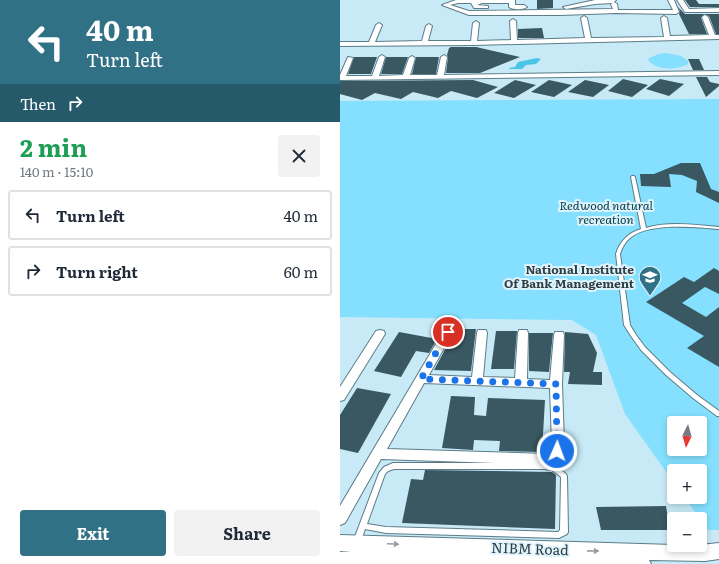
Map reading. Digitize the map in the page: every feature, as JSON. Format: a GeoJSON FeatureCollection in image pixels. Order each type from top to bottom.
{"type":"FeatureCollection","features":[{"type":"Feature","properties":{"kind":"street"},"geometry":{"type":"LineString","coordinates":[[680,0],[687,11],[719,10]]}},
{"type":"Feature","properties":{"kind":"street"},"geometry":{"type":"LineString","coordinates":[[614,4],[560,13],[469,13],[445,5],[458,1],[475,4],[512,3],[570,7],[595,2],[614,4],[673,3]]}},
{"type":"Feature","properties":{"kind":"street"},"geometry":{"type":"LineString","coordinates":[[340,44],[474,43],[667,37],[716,37],[705,17]]}},
{"type":"Feature","properties":{"kind":"street"},"geometry":{"type":"LineString","coordinates":[[584,18],[588,40]]}},
{"type":"Feature","properties":{"kind":"street"},"geometry":{"type":"LineString","coordinates":[[664,18],[667,37]]}},
{"type":"Feature","properties":{"kind":"street"},"geometry":{"type":"LineString","coordinates":[[513,21],[514,42]]}},
{"type":"Feature","properties":{"kind":"street"},"geometry":{"type":"LineString","coordinates":[[474,43],[476,23]]}},
{"type":"Feature","properties":{"kind":"street"},"geometry":{"type":"LineString","coordinates":[[371,43],[379,25]]}},
{"type":"Feature","properties":{"kind":"street"},"geometry":{"type":"LineString","coordinates":[[424,43],[429,26]]}},
{"type":"Feature","properties":{"kind":"street"},"geometry":{"type":"LineString","coordinates":[[375,77],[382,57]]}},
{"type":"Feature","properties":{"kind":"street"},"geometry":{"type":"LineString","coordinates":[[440,76],[444,57]]}},
{"type":"Feature","properties":{"kind":"street"},"geometry":{"type":"LineString","coordinates":[[350,58],[341,78],[719,73]]}},
{"type":"Feature","properties":{"kind":"street"},"geometry":{"type":"LineString","coordinates":[[406,77],[412,58]]}},
{"type":"Feature","properties":{"kind":"street"},"geometry":{"type":"LineString","coordinates":[[340,519],[448,332]]}},
{"type":"Feature","properties":{"kind":"street"},"geometry":{"type":"LineString","coordinates":[[477,381],[482,333]]}},
{"type":"Feature","properties":{"kind":"street"},"geometry":{"type":"LineString","coordinates":[[521,383],[523,333]]}},
{"type":"Feature","properties":{"kind":"street"},"geometry":{"type":"LineString","coordinates":[[340,396],[380,334]]}},
{"type":"Feature","properties":{"kind":"street"},"geometry":{"type":"LineString","coordinates":[[378,454],[550,460],[554,456],[558,444],[556,384],[559,335]]}},
{"type":"Feature","properties":{"kind":"street"},"geometry":{"type":"LineString","coordinates":[[421,379],[556,384]]}},
{"type":"Feature","properties":{"kind":"street","name":"NIBM Road"},"geometry":{"type":"LineString","coordinates":[[355,551],[579,550],[711,556]]}},
{"type":"Feature","properties":{"kind":"street","name":"NIBM Road"},"geometry":{"type":"LineString","coordinates":[[355,551],[641,564]]}},
{"type":"Feature","properties":{"kind":"lane"},"geometry":{"type":"LineString","coordinates":[[634,177],[644,230]]}},
{"type":"Feature","properties":{"kind":"lane"},"geometry":{"type":"LineString","coordinates":[[719,228],[655,227],[629,236],[621,245],[618,254],[626,325],[631,335],[668,373],[719,414]]}},
{"type":"Feature","properties":{"kind":"lane"},"geometry":{"type":"LineString","coordinates":[[393,466],[544,466],[554,468],[564,476],[564,532],[559,535],[386,530],[355,551],[382,473],[386,469],[393,466]]}},
{"type":"Feature","properties":{"kind":"green space"},"geometry":{"type":"Polygon","coordinates":[[[666,53],[681,56],[688,61],[688,64],[673,68],[662,68],[652,64],[648,60],[649,58],[659,54],[666,53]]]}},
{"type":"Feature","properties":{"kind":"green space","name":"Redwood natural recreation"},"geometry":{"type":"Polygon","coordinates":[[[719,99],[719,530],[708,530],[707,512],[695,512],[689,504],[707,504],[707,464],[667,464],[667,473],[625,414],[596,335],[572,320],[340,317],[340,101],[719,99]]]}},
{"type":"Feature","properties":{"kind":"shaded area"},"geometry":{"type":"Polygon","coordinates":[[[537,58],[541,59],[536,64],[526,65],[522,69],[509,69],[515,67],[518,62],[537,58]]]}},
{"type":"Feature","properties":{"kind":"building"},"geometry":{"type":"Polygon","coordinates":[[[537,0],[553,0],[553,8],[537,9],[537,0]]]}},
{"type":"Feature","properties":{"kind":"building"},"geometry":{"type":"Polygon","coordinates":[[[685,0],[696,0],[699,4],[719,4],[719,7],[690,7],[685,0]]]}},
{"type":"Feature","properties":{"kind":"building"},"geometry":{"type":"Polygon","coordinates":[[[678,7],[685,14],[704,14],[701,18],[707,34],[689,34],[679,14],[680,11],[678,7]]]}},
{"type":"Feature","properties":{"kind":"building"},"geometry":{"type":"Polygon","coordinates":[[[704,14],[719,14],[719,34],[716,34],[709,16],[704,14]]]}},
{"type":"Feature","properties":{"kind":"building"},"geometry":{"type":"Polygon","coordinates":[[[542,28],[544,38],[518,38],[518,29],[542,28]]]}},
{"type":"Feature","properties":{"kind":"building"},"geometry":{"type":"Polygon","coordinates":[[[476,47],[520,57],[480,73],[446,73],[447,55],[449,48],[476,47]]]}},
{"type":"Feature","properties":{"kind":"building"},"geometry":{"type":"Polygon","coordinates":[[[354,57],[377,57],[371,74],[348,74],[354,57]]]}},
{"type":"Feature","properties":{"kind":"building"},"geometry":{"type":"Polygon","coordinates":[[[386,57],[408,57],[402,74],[381,74],[386,57]]]}},
{"type":"Feature","properties":{"kind":"building"},"geometry":{"type":"Polygon","coordinates":[[[416,57],[439,57],[436,74],[412,74],[416,57]]]}},
{"type":"Feature","properties":{"kind":"building"},"geometry":{"type":"Polygon","coordinates":[[[688,59],[699,59],[704,70],[693,70],[688,59]]]}},
{"type":"Feature","properties":{"kind":"building"},"geometry":{"type":"Polygon","coordinates":[[[696,77],[707,77],[710,82],[719,84],[719,86],[706,97],[696,77]]]}},
{"type":"Feature","properties":{"kind":"building"},"geometry":{"type":"Polygon","coordinates":[[[623,79],[648,85],[632,97],[608,91],[623,79]]]}},
{"type":"Feature","properties":{"kind":"building"},"geometry":{"type":"Polygon","coordinates":[[[660,79],[684,84],[669,96],[646,89],[660,79]]]}},
{"type":"Feature","properties":{"kind":"building"},"geometry":{"type":"Polygon","coordinates":[[[473,80],[498,87],[477,98],[451,91],[438,98],[413,92],[401,99],[375,93],[362,100],[340,94],[340,81],[473,80]]]}},
{"type":"Feature","properties":{"kind":"building"},"geometry":{"type":"Polygon","coordinates":[[[515,80],[536,85],[514,98],[494,93],[515,80]]]}},
{"type":"Feature","properties":{"kind":"building"},"geometry":{"type":"Polygon","coordinates":[[[549,80],[572,85],[554,97],[531,92],[549,80]]]}},
{"type":"Feature","properties":{"kind":"building"},"geometry":{"type":"Polygon","coordinates":[[[585,80],[609,85],[593,97],[568,92],[585,80]]]}},
{"type":"Feature","properties":{"kind":"building"},"geometry":{"type":"Polygon","coordinates":[[[681,163],[700,163],[711,189],[719,192],[719,203],[696,192],[697,181],[682,175],[669,174],[671,187],[641,186],[640,174],[654,174],[681,163]]]}},
{"type":"Feature","properties":{"kind":"building"},"geometry":{"type":"Polygon","coordinates":[[[714,268],[719,271],[719,294],[705,287],[682,303],[706,317],[719,307],[719,367],[687,348],[704,336],[646,302],[684,277],[694,282],[714,268]]]}},
{"type":"Feature","properties":{"kind":"building"},"geometry":{"type":"Polygon","coordinates":[[[454,329],[476,329],[471,371],[434,370],[454,333],[454,329]]]}},
{"type":"Feature","properties":{"kind":"building"},"geometry":{"type":"Polygon","coordinates":[[[496,331],[517,331],[514,369],[491,369],[496,331]]]}},
{"type":"Feature","properties":{"kind":"building"},"geometry":{"type":"Polygon","coordinates":[[[399,332],[437,339],[429,353],[416,351],[401,377],[374,371],[399,332]]]}},
{"type":"Feature","properties":{"kind":"building"},"geometry":{"type":"Polygon","coordinates":[[[565,332],[588,334],[597,353],[593,372],[602,372],[602,385],[568,384],[570,372],[564,372],[565,332]]]}},
{"type":"Feature","properties":{"kind":"building"},"geometry":{"type":"Polygon","coordinates":[[[529,333],[553,333],[549,372],[529,371],[529,333]]]}},
{"type":"Feature","properties":{"kind":"building"},"geometry":{"type":"Polygon","coordinates":[[[357,388],[391,394],[358,453],[340,449],[340,415],[357,388]]]}},
{"type":"Feature","properties":{"kind":"building"},"geometry":{"type":"Polygon","coordinates":[[[451,396],[475,397],[474,415],[486,416],[488,398],[545,400],[542,452],[499,451],[500,441],[474,440],[473,450],[442,448],[451,396]]]}},
{"type":"Feature","properties":{"kind":"building"},"geometry":{"type":"Polygon","coordinates":[[[425,470],[552,472],[556,475],[555,529],[402,523],[411,479],[423,480],[425,470]]]}},
{"type":"Feature","properties":{"kind":"building"},"geometry":{"type":"Polygon","coordinates":[[[666,506],[667,530],[601,530],[596,507],[666,506]]]}},
{"type":"Feature","properties":{"kind":"place","name":"National Institute Of Bank Management"},"geometry":{"type":"Point","coordinates":[650,296]}},
{"type":"Feature","properties":{"kind":"route"},"geometry":{"type":"LineString","coordinates":[[448,332],[421,379],[556,384],[557,451]]}}]}
